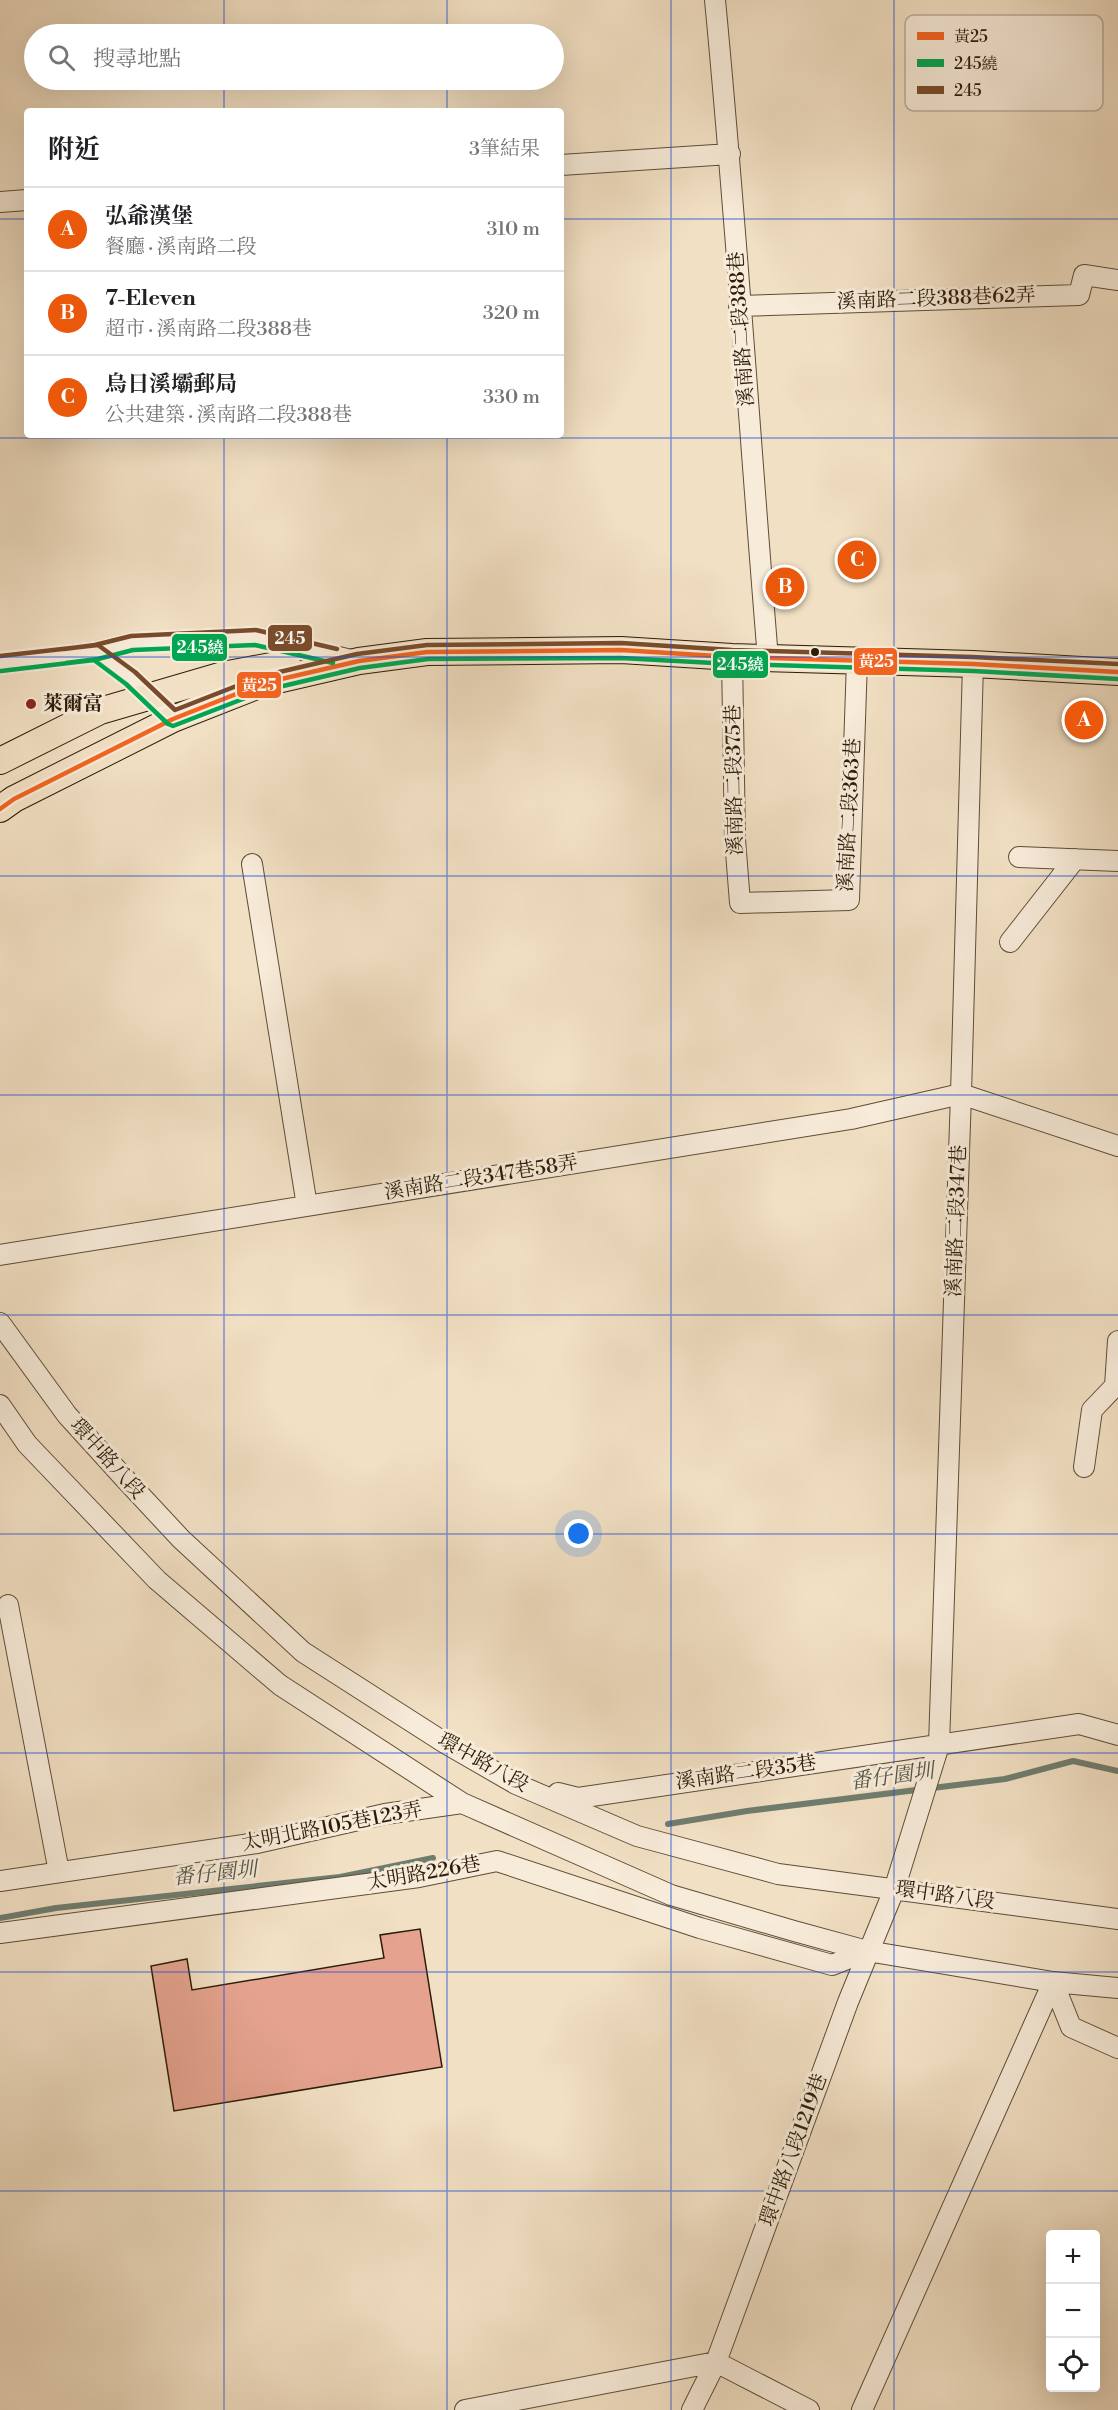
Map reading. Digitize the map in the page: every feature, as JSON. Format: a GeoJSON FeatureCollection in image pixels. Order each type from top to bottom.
{"type":"FeatureCollection","features":[{"type":"Feature","properties":{"kind":"main road"},"geometry":{"type":"LineString","coordinates":[[0,809],[14,799],[173,719],[264,683],[359,662],[427,652],[621,650],[768,659],[973,664],[1118,672]]}},
{"type":"Feature","properties":{"kind":"main road"},"geometry":{"type":"LineString","coordinates":[[0,761],[100,711],[223,675],[277,663],[359,662]]}},
{"type":"Feature","properties":{"kind":"street","name":"溪南路二段388巷"},"geometry":{"type":"LineString","coordinates":[[716,0],[730,154],[739,306],[768,659]]}},
{"type":"Feature","properties":{"kind":"street"},"geometry":{"type":"LineString","coordinates":[[564,165],[730,154]]}},
{"type":"Feature","properties":{"kind":"street"},"geometry":{"type":"LineString","coordinates":[[0,202],[24,200]]}},
{"type":"Feature","properties":{"kind":"street","name":"溪南路二段388巷62弄"},"geometry":{"type":"LineString","coordinates":[[739,306],[1079,295],[1084,275],[1118,280]]}},
{"type":"Feature","properties":{"kind":"street"},"geometry":{"type":"LineString","coordinates":[[0,664],[96,652],[132,643],[256,637],[359,662]]}},
{"type":"Feature","properties":{"kind":"street"},"geometry":{"type":"LineString","coordinates":[[96,652],[131,678],[173,719]]}},
{"type":"Feature","properties":{"kind":"street","name":"溪南路二段375巷"},"geometry":{"type":"LineString","coordinates":[[732,657],[735,839],[740,903]]}},
{"type":"Feature","properties":{"kind":"street","name":"溪南路二段363巷"},"geometry":{"type":"LineString","coordinates":[[740,903],[849,900],[857,660]]}},
{"type":"Feature","properties":{"kind":"street","name":"溪南路二段347巷"},"geometry":{"type":"LineString","coordinates":[[923,1797],[939,1745],[962,1094],[973,664]]}},
{"type":"Feature","properties":{"kind":"street"},"geometry":{"type":"LineString","coordinates":[[1019,857],[1118,861]]}},
{"type":"Feature","properties":{"kind":"street"},"geometry":{"type":"LineString","coordinates":[[1010,942],[1074,859]]}},
{"type":"Feature","properties":{"kind":"street"},"geometry":{"type":"LineString","coordinates":[[252,864],[307,1206]]}},
{"type":"Feature","properties":{"kind":"street"},"geometry":{"type":"LineString","coordinates":[[962,1094],[1118,1146]]}},
{"type":"Feature","properties":{"kind":"street","name":"溪南路二段347巷58弄"},"geometry":{"type":"LineString","coordinates":[[0,1255],[851,1119],[962,1094]]}},
{"type":"Feature","properties":{"kind":"street","name":"環中路八段"},"geometry":{"type":"LineString","coordinates":[[0,1323],[67,1415],[127,1481],[181,1539],[303,1652],[445,1743],[516,1784],[637,1836],[778,1874],[1118,1919]]}},
{"type":"Feature","properties":{"kind":"street"},"geometry":{"type":"LineString","coordinates":[[1084,1467],[1092,1410],[1115,1386],[1118,1341]]}},
{"type":"Feature","properties":{"kind":"street","name":"環中路八段"},"geometry":{"type":"LineString","coordinates":[[0,1405],[27,1444],[157,1580],[280,1685],[462,1803],[671,1895],[867,1950],[1053,1982],[1118,1988]]}},
{"type":"Feature","properties":{"kind":"street"},"geometry":{"type":"LineString","coordinates":[[8,1605],[59,1872]]}},
{"type":"Feature","properties":{"kind":"street","name":"溪南路二段35巷"},"geometry":{"type":"LineString","coordinates":[[516,1784],[578,1798],[1079,1724],[1118,1735]]}},
{"type":"Feature","properties":{"kind":"street","name":"環中路八段1219巷"},"geometry":{"type":"LineString","coordinates":[[692,2410],[716,2362],[867,1950],[894,1890],[923,1797]]}},
{"type":"Feature","properties":{"kind":"street","name":"太明北路105巷123弄"},"geometry":{"type":"LineString","coordinates":[[0,1881],[257,1843],[386,1814],[462,1803]]}},
{"type":"Feature","properties":{"kind":"street","name":"太明路226巷"},"geometry":{"type":"LineString","coordinates":[[0,1933],[418,1876],[496,1861],[700,1928],[832,1965],[867,1950]]}},
{"type":"Feature","properties":{"kind":"street"},"geometry":{"type":"LineString","coordinates":[[1053,1982],[1071,2028],[1118,2048]]}},
{"type":"Feature","properties":{"kind":"street"},"geometry":{"type":"LineString","coordinates":[[862,2410],[1053,1982]]}},
{"type":"Feature","properties":{"kind":"street"},"geometry":{"type":"LineString","coordinates":[[465,2410],[716,2362],[809,2410]]}},
{"type":"Feature","properties":{"kind":"building"},"geometry":{"type":"Polygon","coordinates":[[[420,1929],[442,2067],[174,2111],[151,1966],[187,1959],[192,1990],[384,1958],[380,1935],[420,1929]]]}},
{"type":"Feature","properties":{"kind":"waterway","name":"番仔園圳"},"geometry":{"type":"LineString","coordinates":[[668,1824],[747,1811],[1005,1779],[1073,1761],[1118,1771]]}},
{"type":"Feature","properties":{"kind":"waterway","name":"番仔園圳"},"geometry":{"type":"LineString","coordinates":[[0,1918],[56,1908],[340,1877],[433,1858]]}},
{"type":"Feature","properties":{"kind":"transit line","name":"245"},"geometry":{"type":"LineString","coordinates":[[64,649],[95,645],[131,636],[256,630],[337,649]]}},
{"type":"Feature","properties":{"kind":"transit line","name":"245"},"geometry":{"type":"LineString","coordinates":[[0,656],[98,645],[135,672],[175,710],[262,676],[357,654],[427,645],[621,643],[732,650],[1118,664]]}},
{"type":"Feature","properties":{"kind":"transit line","name":"245繞"},"geometry":{"type":"LineString","coordinates":[[66,663],[98,659],[133,650],[255,645],[333,663]]}},
{"type":"Feature","properties":{"kind":"transit line","name":"黃25"},"geometry":{"type":"LineString","coordinates":[[0,809],[14,799],[173,719],[264,683],[359,661],[427,652],[621,650],[732,657],[973,664],[1118,672]]}},
{"type":"Feature","properties":{"kind":"transit line","name":"245繞"},"geometry":{"type":"LineString","coordinates":[[1,671],[94,660],[126,684],[168,724],[173,726],[266,690],[360,668],[428,659],[621,658],[732,664],[973,671],[1118,679]]}},
{"type":"Feature","properties":{"kind":"place","name":"烏日溪壩郵局"},"geometry":{"type":"Point","coordinates":[857,560]}},
{"type":"Feature","properties":{"kind":"place","name":"7-Eleven"},"geometry":{"type":"Point","coordinates":[785,587]}},
{"type":"Feature","properties":{"kind":"place","name":"萊爾富"},"geometry":{"type":"Point","coordinates":[31,704]}},
{"type":"Feature","properties":{"kind":"place","name":"弘爺漢堡"},"geometry":{"type":"Point","coordinates":[1084,720]}}]}
